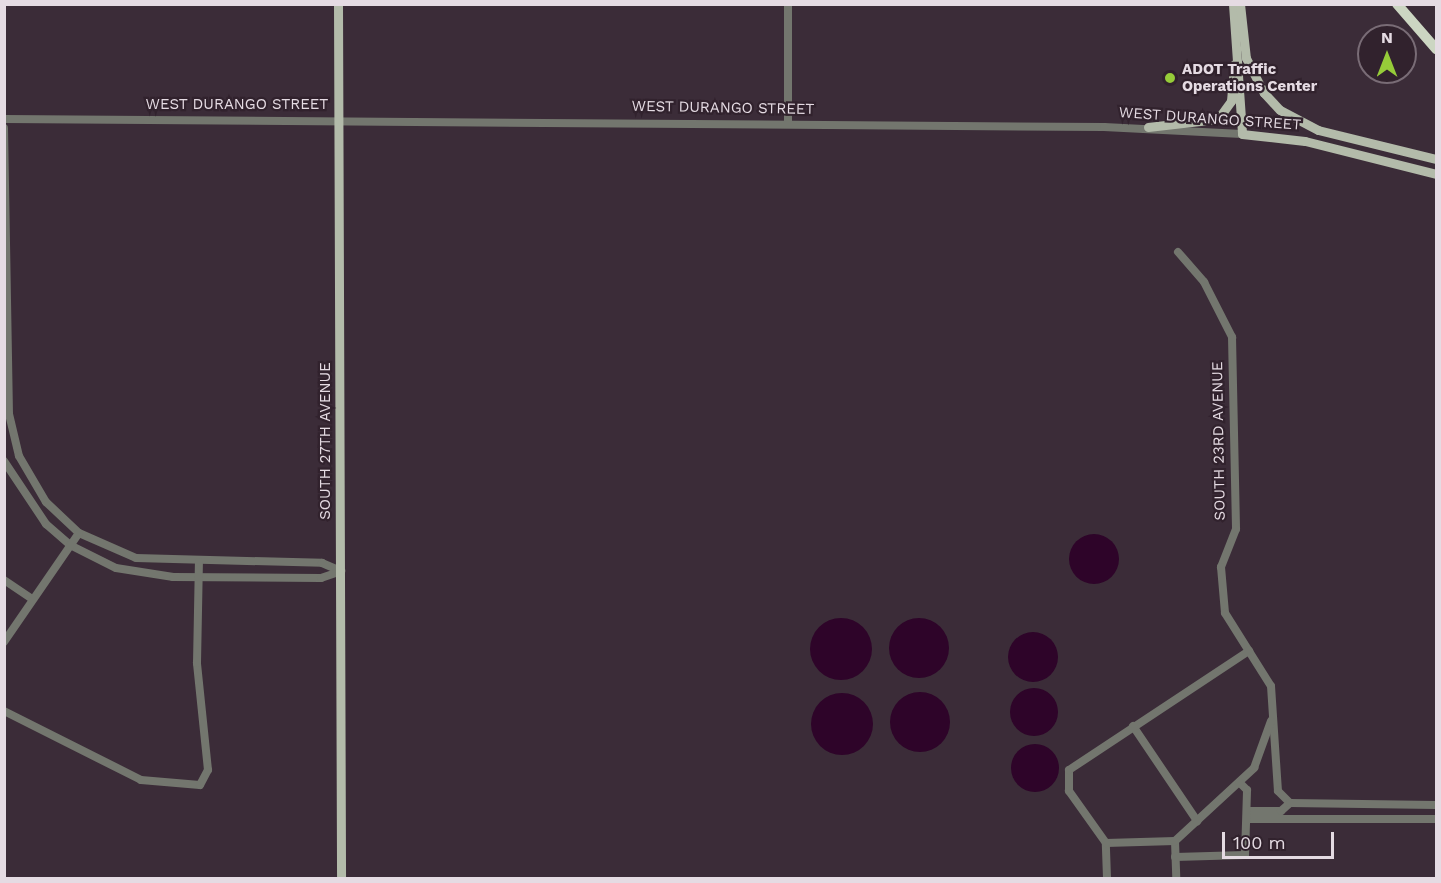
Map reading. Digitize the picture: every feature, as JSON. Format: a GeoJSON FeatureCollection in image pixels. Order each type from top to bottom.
{"type":"FeatureCollection","features":[{"type":"Feature","properties":{"kind":"highway"},"geometry":{"type":"LineString","coordinates":[[1397,4],[1437,49]]}},
{"type":"Feature","properties":{"kind":"main road","name":"SOUTH 27TH AVENUE"},"geometry":{"type":"LineString","coordinates":[[338,4],[340,879]]}},
{"type":"Feature","properties":{"kind":"main road"},"geometry":{"type":"LineString","coordinates":[[1148,127],[1218,119],[1231,101],[1234,59],[1233,4]]}},
{"type":"Feature","properties":{"kind":"main road"},"geometry":{"type":"LineString","coordinates":[[1240,4],[1246,58],[1264,93],[1280,110],[1318,130],[1437,159]]}},
{"type":"Feature","properties":{"kind":"main road"},"geometry":{"type":"LineString","coordinates":[[1234,59],[1242,81],[1242,134]]}},
{"type":"Feature","properties":{"kind":"main road","name":"WEST DURANGO STREET"},"geometry":{"type":"LineString","coordinates":[[1242,134],[1305,141],[1435,174]]}},
{"type":"Feature","properties":{"kind":"street"},"geometry":{"type":"LineString","coordinates":[[788,4],[788,124]]}},
{"type":"Feature","properties":{"kind":"street","name":"WEST DURANGO STREET"},"geometry":{"type":"LineString","coordinates":[[4,119],[1148,127],[1242,134]]}},
{"type":"Feature","properties":{"kind":"street"},"geometry":{"type":"LineString","coordinates":[[4,128],[12,431],[34,486],[79,533],[136,558],[199,562],[322,563],[341,571]]}},
{"type":"Feature","properties":{"kind":"street","name":"SOUTH 23RD AVENUE"},"geometry":{"type":"LineString","coordinates":[[1178,252],[1204,282],[1232,338],[1236,529],[1221,567],[1225,613],[1271,686],[1278,791],[1290,803]]}},
{"type":"Feature","properties":{"kind":"street"},"geometry":{"type":"LineString","coordinates":[[4,461],[27,502],[70,545],[130,572],[198,577],[321,578],[341,571]]}},
{"type":"Feature","properties":{"kind":"street"},"geometry":{"type":"LineString","coordinates":[[4,642],[79,533]]}},
{"type":"Feature","properties":{"kind":"street"},"geometry":{"type":"LineString","coordinates":[[4,711],[141,780],[200,785],[208,770],[197,663],[199,562]]}},
{"type":"Feature","properties":{"kind":"street"},"geometry":{"type":"LineString","coordinates":[[4,580],[32,599]]}},
{"type":"Feature","properties":{"kind":"street"},"geometry":{"type":"LineString","coordinates":[[1107,879],[1106,843],[1069,791],[1070,770],[1132,726],[1249,651]]}},
{"type":"Feature","properties":{"kind":"street"},"geometry":{"type":"LineString","coordinates":[[1106,843],[1175,841],[1254,768],[1273,714]]}},
{"type":"Feature","properties":{"kind":"street"},"geometry":{"type":"LineString","coordinates":[[1132,726],[1197,820]]}},
{"type":"Feature","properties":{"kind":"street"},"geometry":{"type":"LineString","coordinates":[[1175,856],[1245,855],[1248,815],[1246,790],[1239,782]]}},
{"type":"Feature","properties":{"kind":"street"},"geometry":{"type":"LineString","coordinates":[[1248,815],[1281,811],[1290,803],[1437,805]]}},
{"type":"Feature","properties":{"kind":"street"},"geometry":{"type":"LineString","coordinates":[[1248,815],[1437,819]]}},
{"type":"Feature","properties":{"kind":"street"},"geometry":{"type":"LineString","coordinates":[[1175,841],[1176,879]]}},
{"type":"Feature","properties":{"kind":"shaded area"},"geometry":{"type":"Polygon","coordinates":[[[1094,534],[1103,536],[1114,545],[1119,559],[1117,568],[1108,579],[1094,584],[1085,582],[1074,573],[1069,559],[1071,550],[1080,539],[1094,534]]]}},
{"type":"Feature","properties":{"kind":"shaded area"},"geometry":{"type":"Polygon","coordinates":[[[841,618],[863,627],[872,649],[863,671],[841,680],[819,671],[810,649],[819,627],[841,618]]]}},
{"type":"Feature","properties":{"kind":"shaded area"},"geometry":{"type":"Polygon","coordinates":[[[913,618],[925,618],[941,626],[947,636],[949,648],[947,660],[941,670],[925,678],[913,678],[897,670],[889,654],[889,642],[897,626],[913,618]]]}},
{"type":"Feature","properties":{"kind":"shaded area"},"geometry":{"type":"Polygon","coordinates":[[[1033,632],[1042,634],[1053,643],[1058,657],[1056,666],[1047,677],[1033,682],[1024,680],[1013,671],[1008,657],[1010,648],[1019,637],[1033,632]]]}},
{"type":"Feature","properties":{"kind":"shaded area"},"geometry":{"type":"Polygon","coordinates":[[[1029,688],[1039,688],[1054,698],[1058,712],[1057,721],[1048,732],[1039,736],[1029,736],[1014,726],[1010,717],[1010,707],[1020,692],[1029,688]]]}},
{"type":"Feature","properties":{"kind":"shaded area"},"geometry":{"type":"Polygon","coordinates":[[[920,692],[937,697],[945,705],[950,722],[945,739],[937,747],[920,752],[903,747],[895,739],[890,722],[895,705],[903,697],[920,692]]]}},
{"type":"Feature","properties":{"kind":"shaded area"},"geometry":{"type":"Polygon","coordinates":[[[836,693],[848,693],[864,702],[871,712],[873,724],[871,736],[864,746],[848,755],[836,755],[825,750],[816,741],[811,730],[811,718],[816,707],[825,698],[836,693]]]}},
{"type":"Feature","properties":{"kind":"shaded area"},"geometry":{"type":"Polygon","coordinates":[[[1030,744],[1040,744],[1052,751],[1059,763],[1059,773],[1052,785],[1040,792],[1030,792],[1015,781],[1011,773],[1011,763],[1022,748],[1030,744]]]}},
{"type":"Feature","properties":{"kind":"place","name":"ADOT Traffic Operations Center"},"geometry":{"type":"Point","coordinates":[1170,78]}}]}
